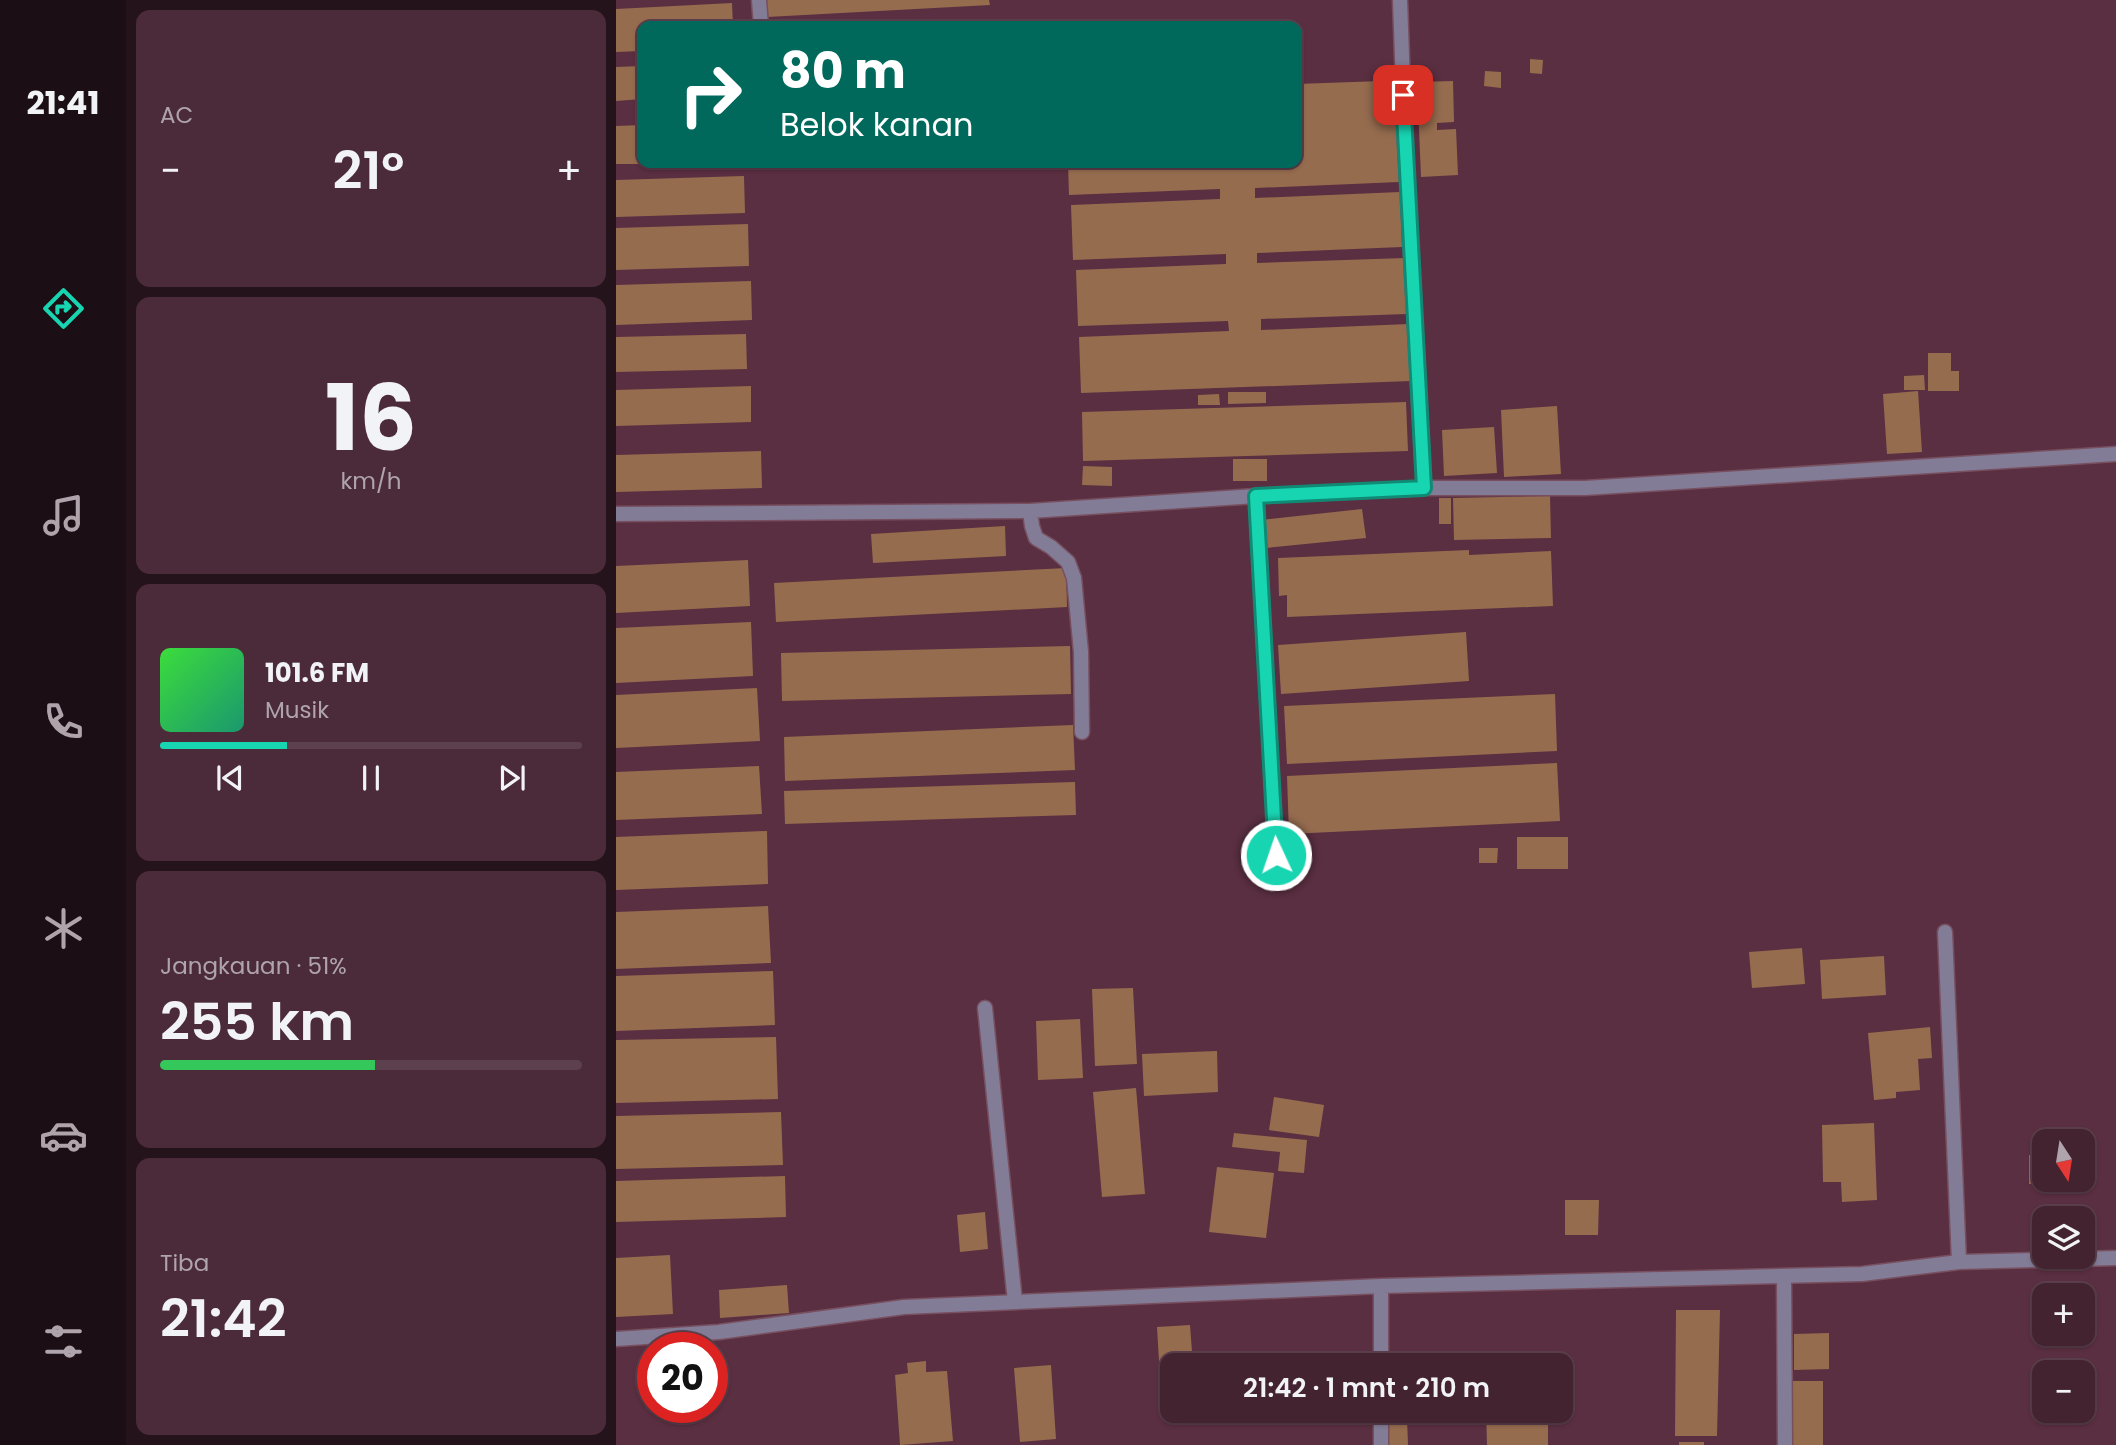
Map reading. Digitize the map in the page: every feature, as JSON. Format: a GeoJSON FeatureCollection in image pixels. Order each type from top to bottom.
{"type":"FeatureCollection","features":[{"type":"Feature","properties":{"kind":"street"},"geometry":{"type":"LineString","coordinates":[[760,0],[761,21]]}},
{"type":"Feature","properties":{"kind":"street"},"geometry":{"type":"LineString","coordinates":[[1400,0],[1424,488]]}},
{"type":"Feature","properties":{"kind":"street"},"geometry":{"type":"LineString","coordinates":[[616,514],[1030,511],[1424,488],[1585,488],[2116,453]]}},
{"type":"Feature","properties":{"kind":"street"},"geometry":{"type":"LineString","coordinates":[[1256,496],[1276,855]]}},
{"type":"Feature","properties":{"kind":"street"},"geometry":{"type":"LineString","coordinates":[[1030,511],[1036,538],[1068,562],[1074,578],[1081,652],[1082,732]]}},
{"type":"Feature","properties":{"kind":"street"},"geometry":{"type":"LineString","coordinates":[[1945,932],[1959,1262]]}},
{"type":"Feature","properties":{"kind":"street"},"geometry":{"type":"LineString","coordinates":[[985,1008],[1015,1302]]}},
{"type":"Feature","properties":{"kind":"street"},"geometry":{"type":"LineString","coordinates":[[616,1339],[719,1332],[904,1307],[1381,1286],[1862,1274],[1959,1262],[2116,1258]]}},
{"type":"Feature","properties":{"kind":"street"},"geometry":{"type":"LineString","coordinates":[[1784,1277],[1785,1445]]}},
{"type":"Feature","properties":{"kind":"street"},"geometry":{"type":"LineString","coordinates":[[1381,1286],[1381,1353]]}},
{"type":"Feature","properties":{"kind":"street"},"geometry":{"type":"LineString","coordinates":[[1381,1423],[1381,1445]]}},
{"type":"Feature","properties":{"kind":"building"},"geometry":{"type":"Polygon","coordinates":[[[767,0],[989,0],[990,5],[767,17],[767,0]]]}},
{"type":"Feature","properties":{"kind":"building"},"geometry":{"type":"Polygon","coordinates":[[[732,3],[733,21],[637,21],[637,51],[616,52],[616,9],[732,3]]]}},
{"type":"Feature","properties":{"kind":"building"},"geometry":{"type":"Polygon","coordinates":[[[1530,59],[1543,60],[1542,74],[1530,73],[1530,59]]]}},
{"type":"Feature","properties":{"kind":"building"},"geometry":{"type":"Polygon","coordinates":[[[637,66],[637,99],[616,101],[616,67],[637,66]]]}},
{"type":"Feature","properties":{"kind":"building"},"geometry":{"type":"Polygon","coordinates":[[[1485,71],[1501,72],[1501,88],[1484,86],[1485,71]]]}},
{"type":"Feature","properties":{"kind":"building"},"geometry":{"type":"Polygon","coordinates":[[[1381,81],[1383,122],[1397,121],[1399,182],[1255,188],[1255,198],[1400,192],[1402,247],[1257,253],[1257,263],[1405,258],[1407,314],[1261,319],[1261,330],[1409,324],[1411,381],[1081,393],[1079,337],[1229,331],[1228,321],[1078,326],[1076,270],[1226,264],[1226,254],[1073,260],[1071,205],[1220,199],[1220,189],[1069,195],[1068,168],[1302,168],[1302,84],[1381,81]]]}},
{"type":"Feature","properties":{"kind":"building"},"geometry":{"type":"Polygon","coordinates":[[[1453,81],[1454,122],[1437,123],[1437,130],[1456,129],[1458,175],[1421,177],[1417,82],[1453,81]]]}},
{"type":"Feature","properties":{"kind":"building"},"geometry":{"type":"Polygon","coordinates":[[[637,125],[637,164],[616,164],[616,126],[637,125]]]}},
{"type":"Feature","properties":{"kind":"building"},"geometry":{"type":"Polygon","coordinates":[[[744,176],[745,213],[616,217],[616,180],[744,176]]]}},
{"type":"Feature","properties":{"kind":"building"},"geometry":{"type":"Polygon","coordinates":[[[748,224],[749,266],[616,270],[616,228],[748,224]]]}},
{"type":"Feature","properties":{"kind":"building"},"geometry":{"type":"Polygon","coordinates":[[[751,281],[752,320],[616,325],[616,285],[751,281]]]}},
{"type":"Feature","properties":{"kind":"building"},"geometry":{"type":"Polygon","coordinates":[[[746,334],[747,369],[616,372],[616,337],[746,334]]]}},
{"type":"Feature","properties":{"kind":"building"},"geometry":{"type":"Polygon","coordinates":[[[1928,353],[1951,353],[1951,371],[1959,371],[1959,391],[1928,391],[1928,353]]]}},
{"type":"Feature","properties":{"kind":"building"},"geometry":{"type":"Polygon","coordinates":[[[1924,375],[1925,390],[1904,390],[1904,376],[1924,375]]]}},
{"type":"Feature","properties":{"kind":"building"},"geometry":{"type":"Polygon","coordinates":[[[751,386],[751,422],[616,426],[616,390],[751,386]]]}},
{"type":"Feature","properties":{"kind":"building"},"geometry":{"type":"Polygon","coordinates":[[[1918,391],[1922,452],[1887,454],[1883,394],[1918,391]]]}},
{"type":"Feature","properties":{"kind":"building"},"geometry":{"type":"Polygon","coordinates":[[[1228,392],[1266,392],[1266,403],[1228,404],[1228,392]]]}},
{"type":"Feature","properties":{"kind":"building"},"geometry":{"type":"Polygon","coordinates":[[[1219,394],[1220,405],[1198,405],[1198,395],[1219,394]]]}},
{"type":"Feature","properties":{"kind":"building"},"geometry":{"type":"Polygon","coordinates":[[[1406,402],[1408,451],[1083,461],[1082,412],[1406,402]]]}},
{"type":"Feature","properties":{"kind":"building"},"geometry":{"type":"Polygon","coordinates":[[[1557,406],[1561,474],[1504,477],[1501,410],[1557,406]]]}},
{"type":"Feature","properties":{"kind":"building"},"geometry":{"type":"Polygon","coordinates":[[[1494,427],[1497,473],[1444,476],[1442,430],[1494,427]]]}},
{"type":"Feature","properties":{"kind":"building"},"geometry":{"type":"Polygon","coordinates":[[[761,451],[762,488],[616,492],[616,455],[761,451]]]}},
{"type":"Feature","properties":{"kind":"building"},"geometry":{"type":"Polygon","coordinates":[[[1233,459],[1267,459],[1267,481],[1233,481],[1233,459]]]}},
{"type":"Feature","properties":{"kind":"building"},"geometry":{"type":"Polygon","coordinates":[[[1083,466],[1112,467],[1112,486],[1082,485],[1083,466]]]}},
{"type":"Feature","properties":{"kind":"building"},"geometry":{"type":"Polygon","coordinates":[[[1550,496],[1551,538],[1454,540],[1453,498],[1550,496]]]}},
{"type":"Feature","properties":{"kind":"building"},"geometry":{"type":"Polygon","coordinates":[[[1439,498],[1451,498],[1451,524],[1439,524],[1439,498]]]}},
{"type":"Feature","properties":{"kind":"building"},"geometry":{"type":"Polygon","coordinates":[[[1362,509],[1366,538],[1256,549],[1252,521],[1362,509]]]}},
{"type":"Feature","properties":{"kind":"building"},"geometry":{"type":"Polygon","coordinates":[[[1005,526],[1006,556],[873,563],[871,534],[1005,526]]]}},
{"type":"Feature","properties":{"kind":"building"},"geometry":{"type":"Polygon","coordinates":[[[1469,550],[1469,555],[1551,551],[1553,606],[1287,617],[1287,595],[1279,596],[1278,558],[1469,550]]]}},
{"type":"Feature","properties":{"kind":"building"},"geometry":{"type":"Polygon","coordinates":[[[748,560],[750,606],[616,613],[616,566],[748,560]]]}},
{"type":"Feature","properties":{"kind":"building"},"geometry":{"type":"Polygon","coordinates":[[[1066,568],[1067,607],[776,622],[774,583],[1066,568]]]}},
{"type":"Feature","properties":{"kind":"building"},"geometry":{"type":"Polygon","coordinates":[[[751,622],[753,676],[616,683],[616,628],[751,622]]]}},
{"type":"Feature","properties":{"kind":"building"},"geometry":{"type":"Polygon","coordinates":[[[1466,632],[1469,681],[1281,694],[1278,645],[1466,632]]]}},
{"type":"Feature","properties":{"kind":"building"},"geometry":{"type":"Polygon","coordinates":[[[1070,646],[1071,694],[782,701],[781,653],[1070,646]]]}},
{"type":"Feature","properties":{"kind":"building"},"geometry":{"type":"Polygon","coordinates":[[[757,688],[760,741],[616,748],[616,695],[757,688]]]}},
{"type":"Feature","properties":{"kind":"building"},"geometry":{"type":"Polygon","coordinates":[[[1555,694],[1557,751],[1287,764],[1284,706],[1555,694]]]}},
{"type":"Feature","properties":{"kind":"building"},"geometry":{"type":"Polygon","coordinates":[[[1073,725],[1075,770],[785,781],[784,737],[1073,725]]]}},
{"type":"Feature","properties":{"kind":"building"},"geometry":{"type":"Polygon","coordinates":[[[1557,763],[1560,821],[1289,834],[1287,776],[1557,763]]]}},
{"type":"Feature","properties":{"kind":"building"},"geometry":{"type":"Polygon","coordinates":[[[759,766],[762,814],[616,820],[616,772],[759,766]]]}},
{"type":"Feature","properties":{"kind":"building"},"geometry":{"type":"Polygon","coordinates":[[[1075,782],[1076,815],[785,824],[784,791],[1075,782]]]}},
{"type":"Feature","properties":{"kind":"building"},"geometry":{"type":"Polygon","coordinates":[[[767,831],[768,884],[616,890],[616,837],[767,831]]]}},
{"type":"Feature","properties":{"kind":"building"},"geometry":{"type":"Polygon","coordinates":[[[1517,837],[1568,837],[1568,869],[1517,869],[1517,837]]]}},
{"type":"Feature","properties":{"kind":"building"},"geometry":{"type":"Polygon","coordinates":[[[1479,848],[1498,848],[1497,863],[1479,863],[1479,848]]]}},
{"type":"Feature","properties":{"kind":"building"},"geometry":{"type":"Polygon","coordinates":[[[768,906],[771,963],[616,969],[616,912],[768,906]]]}},
{"type":"Feature","properties":{"kind":"building"},"geometry":{"type":"Polygon","coordinates":[[[1802,948],[1805,984],[1752,988],[1749,952],[1802,948]]]}},
{"type":"Feature","properties":{"kind":"building"},"geometry":{"type":"Polygon","coordinates":[[[1884,956],[1886,995],[1822,999],[1820,960],[1884,956]]]}},
{"type":"Feature","properties":{"kind":"building"},"geometry":{"type":"Polygon","coordinates":[[[773,971],[775,1025],[616,1031],[616,976],[773,971]]]}},
{"type":"Feature","properties":{"kind":"building"},"geometry":{"type":"Polygon","coordinates":[[[1133,988],[1137,1064],[1095,1066],[1092,989],[1133,988]]]}},
{"type":"Feature","properties":{"kind":"building"},"geometry":{"type":"Polygon","coordinates":[[[1080,1019],[1083,1078],[1038,1080],[1036,1021],[1080,1019]]]}},
{"type":"Feature","properties":{"kind":"building"},"geometry":{"type":"Polygon","coordinates":[[[1930,1027],[1932,1058],[1918,1059],[1920,1090],[1896,1092],[1896,1098],[1874,1100],[1868,1033],[1930,1027]]]}},
{"type":"Feature","properties":{"kind":"building"},"geometry":{"type":"Polygon","coordinates":[[[776,1037],[778,1099],[616,1103],[616,1040],[776,1037]]]}},
{"type":"Feature","properties":{"kind":"building"},"geometry":{"type":"Polygon","coordinates":[[[1217,1051],[1218,1092],[1144,1096],[1142,1054],[1217,1051]]]}},
{"type":"Feature","properties":{"kind":"building"},"geometry":{"type":"Polygon","coordinates":[[[1136,1088],[1145,1194],[1102,1197],[1093,1092],[1136,1088]]]}},
{"type":"Feature","properties":{"kind":"building"},"geometry":{"type":"Polygon","coordinates":[[[1274,1097],[1324,1105],[1319,1137],[1269,1130],[1274,1097]]]}},
{"type":"Feature","properties":{"kind":"building"},"geometry":{"type":"Polygon","coordinates":[[[781,1112],[783,1165],[616,1169],[616,1116],[781,1112]]]}},
{"type":"Feature","properties":{"kind":"building"},"geometry":{"type":"Polygon","coordinates":[[[1874,1123],[1877,1200],[1842,1202],[1841,1182],[1823,1182],[1822,1125],[1874,1123]]]}},
{"type":"Feature","properties":{"kind":"building"},"geometry":{"type":"Polygon","coordinates":[[[1234,1133],[1307,1140],[1304,1173],[1278,1171],[1280,1152],[1232,1147],[1234,1133]]]}},
{"type":"Feature","properties":{"kind":"building"},"geometry":{"type":"Polygon","coordinates":[[[2029,1155],[2032,1155],[2032,1184],[2029,1184],[2029,1155]]]}},
{"type":"Feature","properties":{"kind":"building"},"geometry":{"type":"Polygon","coordinates":[[[1217,1167],[1274,1173],[1266,1238],[1209,1232],[1217,1167]]]}},
{"type":"Feature","properties":{"kind":"building"},"geometry":{"type":"Polygon","coordinates":[[[785,1176],[786,1217],[616,1222],[616,1181],[785,1176]]]}},
{"type":"Feature","properties":{"kind":"building"},"geometry":{"type":"Polygon","coordinates":[[[1565,1200],[1599,1200],[1598,1235],[1565,1235],[1565,1200]]]}},
{"type":"Feature","properties":{"kind":"building"},"geometry":{"type":"Polygon","coordinates":[[[985,1212],[988,1249],[960,1252],[957,1215],[985,1212]]]}},
{"type":"Feature","properties":{"kind":"building"},"geometry":{"type":"Polygon","coordinates":[[[670,1255],[673,1314],[616,1317],[616,1258],[670,1255]]]}},
{"type":"Feature","properties":{"kind":"building"},"geometry":{"type":"Polygon","coordinates":[[[787,1285],[789,1313],[720,1318],[719,1290],[787,1285]]]}},
{"type":"Feature","properties":{"kind":"building"},"geometry":{"type":"Polygon","coordinates":[[[1676,1310],[1720,1310],[1717,1436],[1675,1436],[1676,1310]]]}},
{"type":"Feature","properties":{"kind":"building"},"geometry":{"type":"Polygon","coordinates":[[[1190,1325],[1192,1353],[1160,1353],[1160,1379],[1157,1327],[1190,1325]]]}},
{"type":"Feature","properties":{"kind":"building"},"geometry":{"type":"Polygon","coordinates":[[[1829,1333],[1829,1369],[1794,1370],[1794,1334],[1829,1333]]]}},
{"type":"Feature","properties":{"kind":"building"},"geometry":{"type":"Polygon","coordinates":[[[926,1361],[926,1372],[947,1371],[953,1441],[900,1445],[895,1375],[908,1373],[907,1363],[926,1361]]]}},
{"type":"Feature","properties":{"kind":"building"},"geometry":{"type":"Polygon","coordinates":[[[1051,1365],[1056,1439],[1020,1442],[1014,1368],[1051,1365]]]}},
{"type":"Feature","properties":{"kind":"building"},"geometry":{"type":"Polygon","coordinates":[[[1792,1381],[1823,1381],[1823,1445],[1792,1445],[1792,1381]]]}},
{"type":"Feature","properties":{"kind":"building"},"geometry":{"type":"Polygon","coordinates":[[[1386,1423],[1407,1423],[1408,1445],[1387,1445],[1386,1423]]]}},
{"type":"Feature","properties":{"kind":"building"},"geometry":{"type":"Polygon","coordinates":[[[1486,1423],[1548,1423],[1548,1445],[1487,1445],[1486,1423]]]}},
{"type":"Feature","properties":{"kind":"building"},"geometry":{"type":"Polygon","coordinates":[[[1679,1442],[1704,1442],[1704,1445],[1679,1445],[1679,1442]]]}},
{"type":"Feature","properties":{"kind":"route"},"geometry":{"type":"LineString","coordinates":[[1276,855],[1256,496],[1424,488],[1403,95]]}}]}
